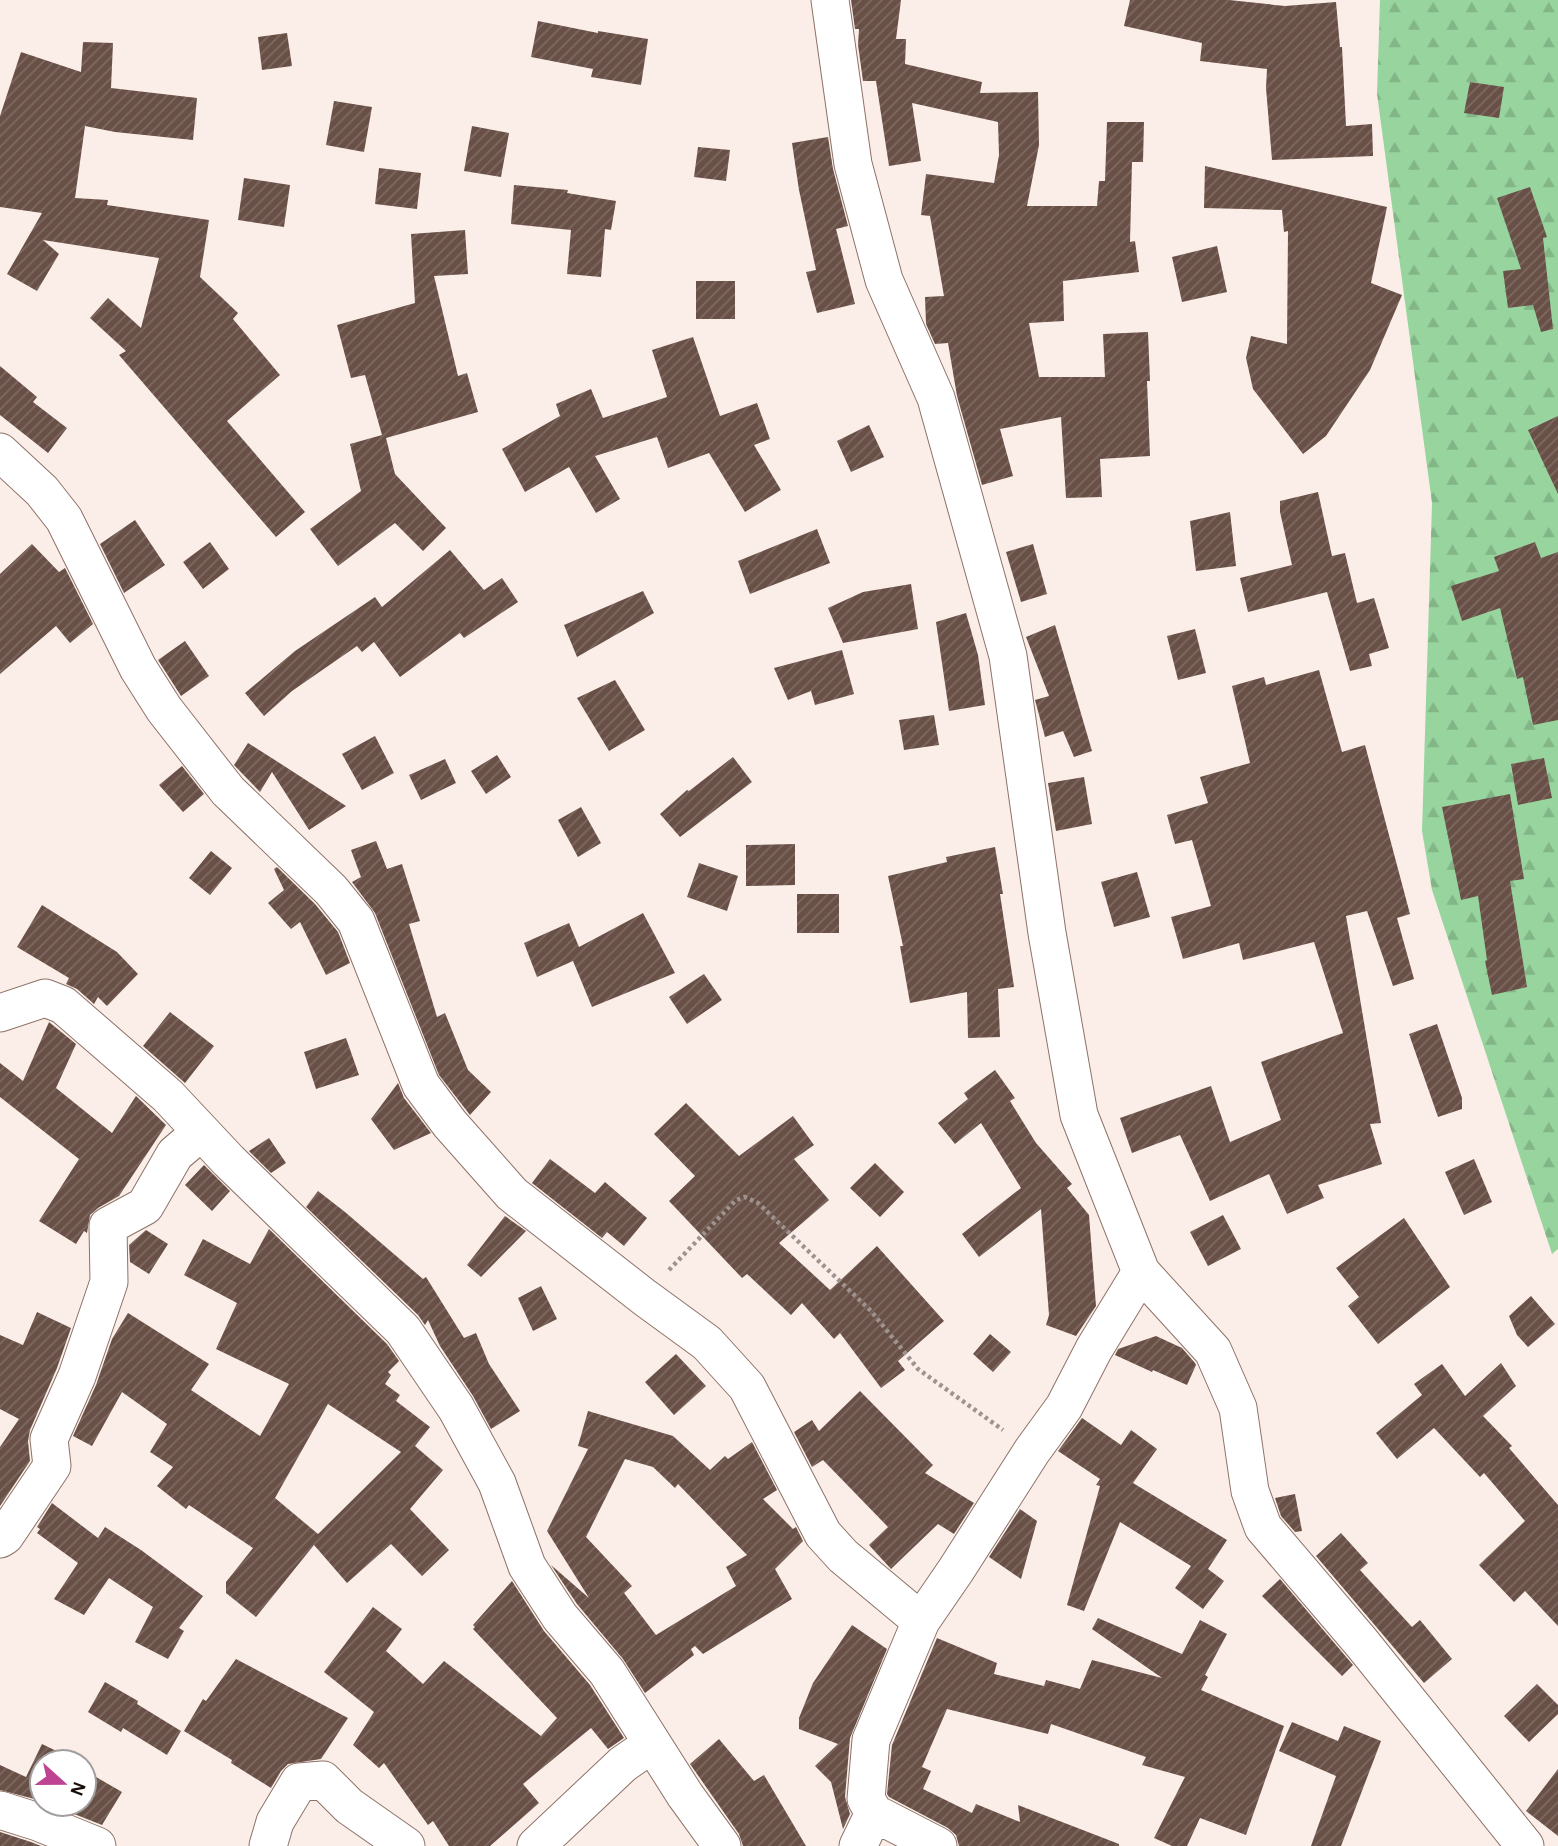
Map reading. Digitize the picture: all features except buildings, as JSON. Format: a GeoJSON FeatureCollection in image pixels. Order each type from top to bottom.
{"type":"FeatureCollection","features":[{"type":"Feature","properties":{"kind":"street"},"geometry":{"type":"LineString","coordinates":[[831,0],[853,164],[870,229],[884,280],[936,398],[1008,656],[1047,933],[1079,1115],[1141,1272],[1213,1351],[1237,1408],[1250,1490],[1263,1527],[1525,1846]]}},
{"type":"Feature","properties":{"kind":"street"},"geometry":{"type":"LineString","coordinates":[[0,452],[42,491],[64,519],[138,668],[164,709],[228,791],[331,890],[356,921],[421,1085],[450,1124],[512,1194],[707,1343],[747,1387],[824,1534],[843,1556],[921,1620]]}},
{"type":"Feature","properties":{"kind":"street"},"geometry":{"type":"LineString","coordinates":[[0,1013],[45,998],[63,1005],[168,1096],[201,1132],[403,1330],[456,1408],[497,1483],[527,1566],[560,1616],[607,1672],[652,1744],[722,1846]]}},
{"type":"Feature","properties":{"kind":"street"},"geometry":{"type":"LineString","coordinates":[[0,1539],[5,1536],[52,1466],[49,1439],[77,1376],[109,1283],[108,1226],[145,1206],[175,1154],[201,1132]]}},
{"type":"Feature","properties":{"kind":"street"},"geometry":{"type":"LineString","coordinates":[[938,1846],[874,1813],[866,1799],[871,1740],[921,1620],[1064,1407],[1094,1349],[1141,1272]]}},
{"type":"Feature","properties":{"kind":"street"},"geometry":{"type":"LineString","coordinates":[[536,1846],[623,1764],[652,1744]]}},
{"type":"Feature","properties":{"kind":"street"},"geometry":{"type":"LineString","coordinates":[[268,1846],[275,1822],[299,1782],[323,1780],[349,1805],[406,1846]]}},
{"type":"Feature","properties":{"kind":"street"},"geometry":{"type":"LineString","coordinates":[[0,1810],[97,1846]]}},
{"type":"Feature","properties":{"kind":"street"},"geometry":{"type":"LineString","coordinates":[[858,1846],[874,1813]]}},
{"type":"Feature","properties":{"kind":"path"},"geometry":{"type":"LineString","coordinates":[[644,1297],[736,1200],[745,1197],[758,1203],[872,1311],[918,1369],[1032,1451]]}},
{"type":"Feature","properties":{"kind":"green space"},"geometry":{"type":"Polygon","coordinates":[[[1380,0],[1558,0],[1558,1249],[1552,1254],[1432,890],[1422,831],[1432,503],[1377,94],[1380,0]]]}}]}
